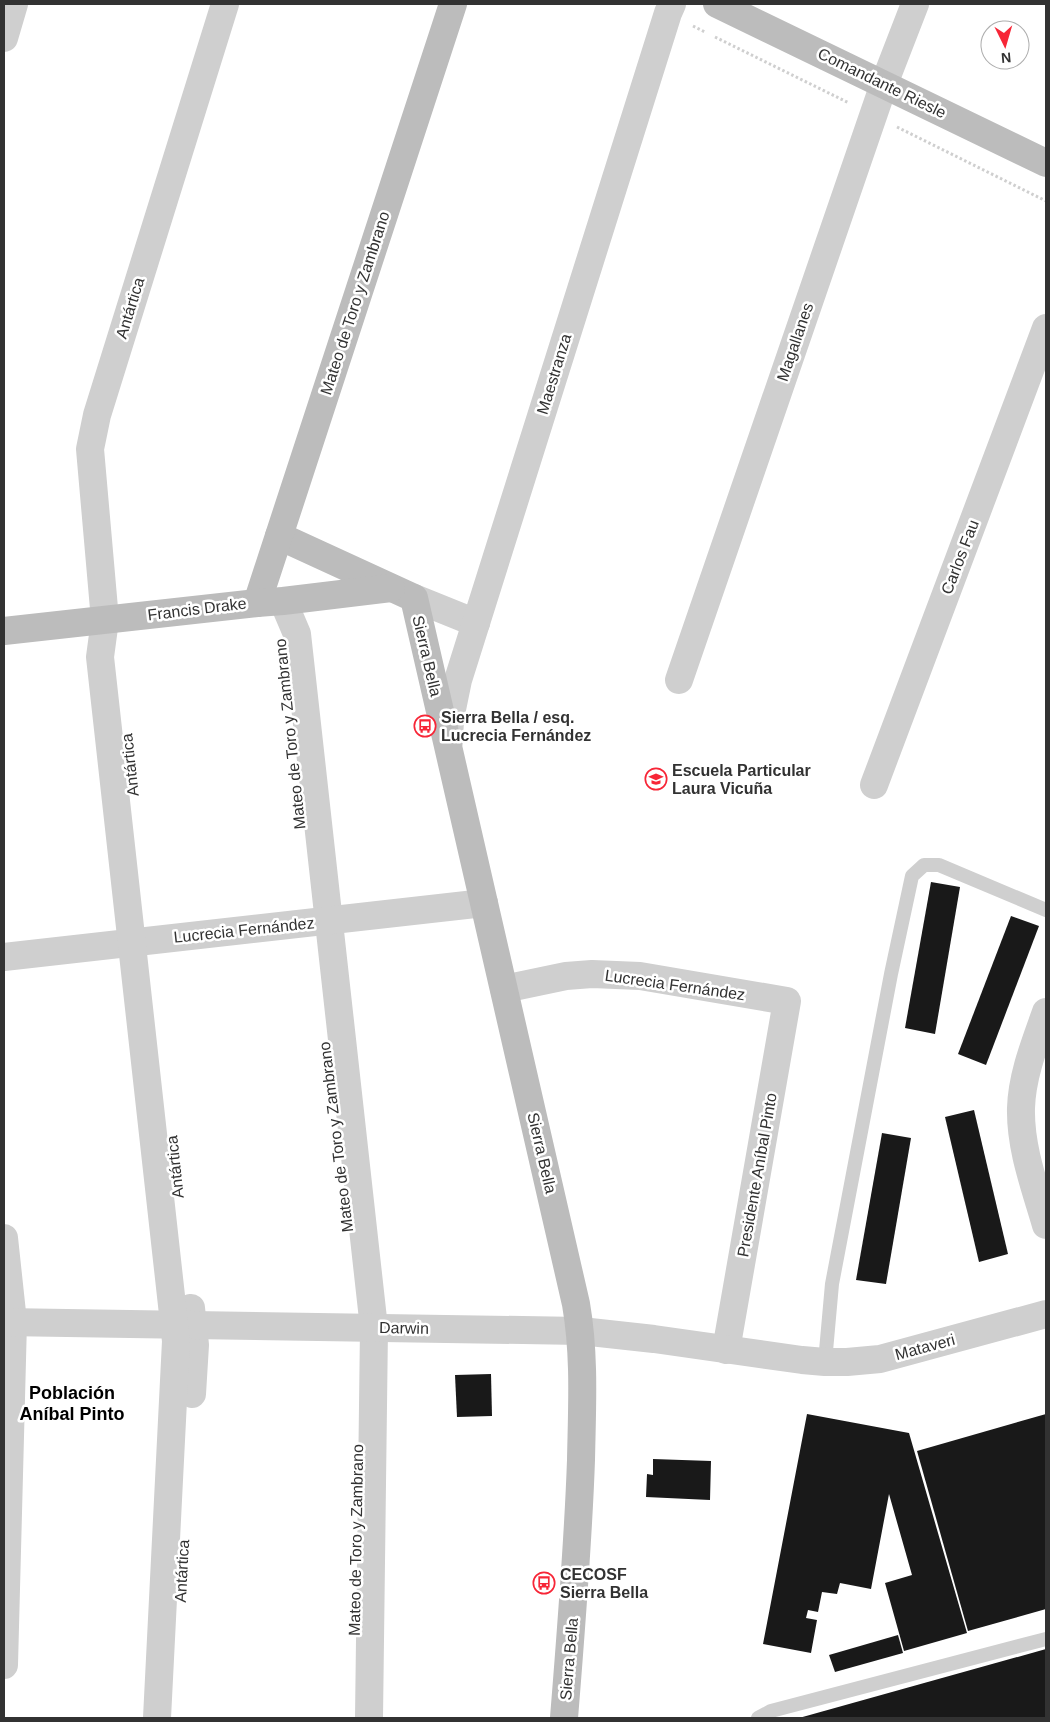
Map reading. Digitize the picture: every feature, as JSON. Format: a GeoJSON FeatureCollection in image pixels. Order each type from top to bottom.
{"type":"FeatureCollection","features":[{"type":"Feature","properties":{"kind":"street"},"geometry":{"type":"LineString","coordinates":[[4,38],[14,4]]}},
{"type":"Feature","properties":{"kind":"street","name":"Antártica"},"geometry":{"type":"LineString","coordinates":[[174,1718],[194,1354],[183,1325],[140,942],[100,658],[105,620],[90,464],[92,435],[225,4]]}},
{"type":"Feature","properties":{"kind":"street","name":"Mateo de Toro y Zambrano"},"geometry":{"type":"LineString","coordinates":[[257,602],[453,4]]}},
{"type":"Feature","properties":{"kind":"street","name":"Maestranza"},"geometry":{"type":"LineString","coordinates":[[448,747],[453,699],[672,4]]}},
{"type":"Feature","properties":{"kind":"street","name":"Comandante Riesle"},"geometry":{"type":"LineString","coordinates":[[717,4],[1046,163]]}},
{"type":"Feature","properties":{"kind":"street","name":"Magallanes"},"geometry":{"type":"LineString","coordinates":[[679,680],[884,84],[915,4]]}},
{"type":"Feature","properties":{"kind":"street","name":"Carlos Fau"},"geometry":{"type":"LineString","coordinates":[[874,785],[1046,328]]}},
{"type":"Feature","properties":{"kind":"street","name":"Sierra Bella"},"geometry":{"type":"LineString","coordinates":[[279,536],[402,593],[476,623]]}},
{"type":"Feature","properties":{"kind":"street","name":"Francis Drake"},"geometry":{"type":"LineString","coordinates":[[4,631],[257,602],[402,593]]}},
{"type":"Feature","properties":{"kind":"street","name":"Sierra Bella"},"geometry":{"type":"LineString","coordinates":[[402,593],[448,747],[581,1331],[583,1372],[580,1494],[564,1718]]}},
{"type":"Feature","properties":{"kind":"street","name":"Mateo de Toro y Zambrano"},"geometry":{"type":"LineString","coordinates":[[284,601],[279,636],[320,922],[366,1328],[369,1718]]}},
{"type":"Feature","properties":{"kind":"street","name":"Lucrecia Fernández"},"geometry":{"type":"LineString","coordinates":[[4,957],[484,904]]}},
{"type":"Feature","properties":{"kind":"street","name":"Lucrecia Fernández"},"geometry":{"type":"LineString","coordinates":[[504,989],[566,976],[616,974],[640,976],[787,1001]]}},
{"type":"Feature","properties":{"kind":"street","name":"Presidente Aníbal Pinto"},"geometry":{"type":"LineString","coordinates":[[726,1350],[787,1001]]}},
{"type":"Feature","properties":{"kind":"street"},"geometry":{"type":"LineString","coordinates":[[1044,1213],[1032,1179],[1024,1142],[1021,1108],[1031,1054],[1046,1012]]}},
{"type":"Feature","properties":{"kind":"street"},"geometry":{"type":"LineString","coordinates":[[4,1238],[8,1322],[4,1665]]}},
{"type":"Feature","properties":{"kind":"street","name":"Mataveri"},"geometry":{"type":"LineString","coordinates":[[814,1361],[880,1359],[1046,1314]]}},
{"type":"Feature","properties":{"kind":"street","name":"Darwin"},"geometry":{"type":"LineString","coordinates":[[8,1322],[581,1331],[814,1361]]}},
{"type":"Feature","properties":{"kind":"street","name":"Antártica"},"geometry":{"type":"LineString","coordinates":[[157,1718],[175,1350],[183,1325]]}},
{"type":"Feature","properties":{"kind":"street","name":"Mateo de Toro y Zambrano"},"geometry":{"type":"LineString","coordinates":[[354,1718],[366,1328]]}},
{"type":"Feature","properties":{"kind":"lane"},"geometry":{"type":"LineString","coordinates":[[814,1361],[832,1284],[890,974],[912,876],[924,865],[939,866],[1046,910]]}},
{"type":"Feature","properties":{"kind":"lane"},"geometry":{"type":"LineString","coordinates":[[758,1718],[771,1711],[1046,1639]]}},
{"type":"Feature","properties":{"kind":"building"},"geometry":{"type":"Polygon","coordinates":[[[931,882],[960,887],[935,1034],[905,1028],[931,882]]]}},
{"type":"Feature","properties":{"kind":"building"},"geometry":{"type":"Polygon","coordinates":[[[1011,916],[1039,926],[986,1065],[958,1054],[1011,916]]]}},
{"type":"Feature","properties":{"kind":"building"},"geometry":{"type":"Polygon","coordinates":[[[974,1110],[1008,1254],[979,1262],[945,1117],[974,1110]]]}},
{"type":"Feature","properties":{"kind":"building"},"geometry":{"type":"Polygon","coordinates":[[[882,1133],[911,1138],[886,1284],[856,1280],[882,1133]]]}},
{"type":"Feature","properties":{"kind":"building"},"geometry":{"type":"Polygon","coordinates":[[[491,1374],[492,1416],[457,1417],[455,1375],[491,1374]]]}},
{"type":"Feature","properties":{"kind":"building"},"geometry":{"type":"Polygon","coordinates":[[[807,1414],[909,1433],[967,1633],[904,1651],[885,1583],[912,1575],[889,1494],[871,1589],[840,1583],[837,1594],[822,1592],[818,1612],[808,1610],[806,1618],[817,1620],[811,1653],[763,1644],[807,1414]]]}},
{"type":"Feature","properties":{"kind":"building"},"geometry":{"type":"Polygon","coordinates":[[[1046,1414],[1046,1609],[968,1631],[917,1451],[1046,1414]]]}},
{"type":"Feature","properties":{"kind":"building"},"geometry":{"type":"Polygon","coordinates":[[[653,1459],[711,1461],[710,1500],[646,1497],[647,1474],[653,1475],[653,1459]]]}},
{"type":"Feature","properties":{"kind":"building"},"geometry":{"type":"Polygon","coordinates":[[[898,1635],[903,1653],[835,1672],[829,1655],[898,1635]]]}},
{"type":"Feature","properties":{"kind":"building"},"geometry":{"type":"Polygon","coordinates":[[[1046,1649],[1046,1718],[799,1718],[1046,1649]]]}},
{"type":"Feature","properties":{"kind":"place","name":"Sierra Bella / esq. Lucrecia Fernández"},"geometry":{"type":"Point","coordinates":[425,726]}},
{"type":"Feature","properties":{"kind":"place","name":"Escuela Particular Laura Vicuña"},"geometry":{"type":"Point","coordinates":[656,779]}},
{"type":"Feature","properties":{"kind":"place","name":"CECOSF Sierra Bella"},"geometry":{"type":"Point","coordinates":[544,1583]}},
{"type":"Feature","properties":{"kind":"district","name":"Población Aníbal Pinto"},"geometry":{"type":"Point","coordinates":[72,1404]}}]}
